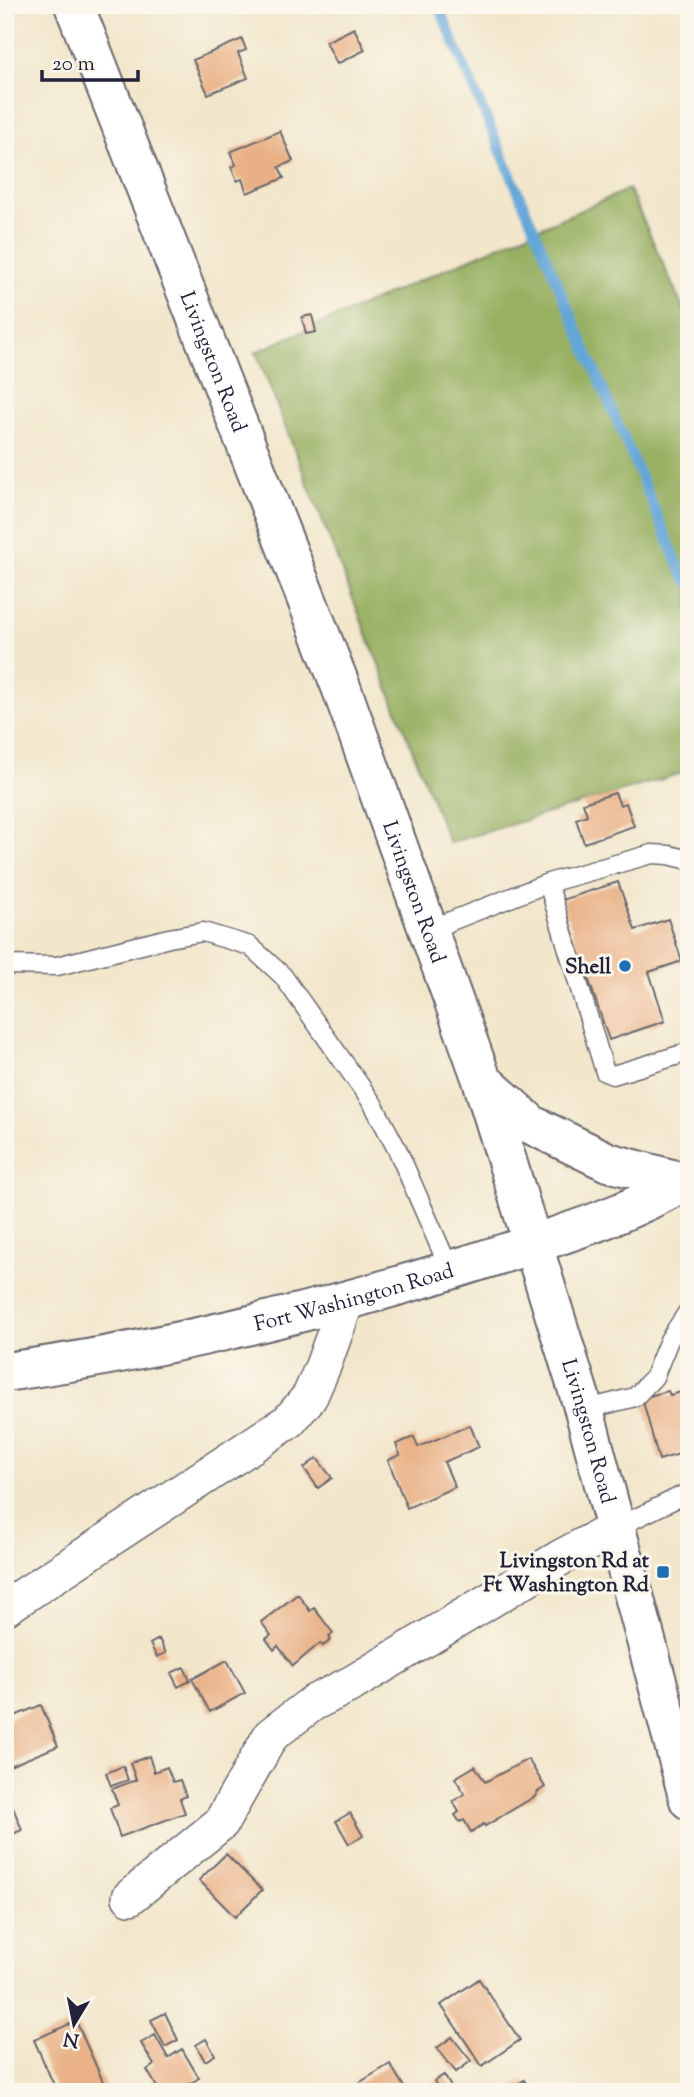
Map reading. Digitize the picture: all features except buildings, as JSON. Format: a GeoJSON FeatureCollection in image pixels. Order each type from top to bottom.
{"type":"FeatureCollection","features":[{"type":"Feature","properties":{"kind":"main road","name":"Livingston Road"},"geometry":{"type":"LineString","coordinates":[[74,5],[336,674],[482,1080],[584,1410],[616,1528],[669,1703],[689,1800]]}},
{"type":"Feature","properties":{"kind":"main road"},"geometry":{"type":"LineString","coordinates":[[482,1080],[532,1125],[608,1162],[686,1180]]}},
{"type":"Feature","properties":{"kind":"main road","name":"Fort Washington Road"},"geometry":{"type":"LineString","coordinates":[[5,1372],[78,1362],[346,1302],[533,1244],[619,1213],[686,1180]]}},
{"type":"Feature","properties":{"kind":"street"},"geometry":{"type":"LineString","coordinates":[[5,1608],[262,1441],[289,1420],[310,1396],[346,1302]]}},
{"type":"Feature","properties":{"kind":"street"},"geometry":{"type":"LineString","coordinates":[[130,1897],[220,1823],[271,1735],[302,1711],[616,1528]]}},
{"type":"Feature","properties":{"kind":"lane"},"geometry":{"type":"LineString","coordinates":[[428,930],[548,883],[652,854],[689,860]]}},
{"type":"Feature","properties":{"kind":"lane"},"geometry":{"type":"LineString","coordinates":[[548,883],[605,1072],[613,1075],[689,1052]]}},
{"type":"Feature","properties":{"kind":"lane"},"geometry":{"type":"LineString","coordinates":[[5,965],[57,967],[203,932],[250,946],[283,976],[373,1104],[398,1151],[450,1270]]}},
{"type":"Feature","properties":{"kind":"lane"},"geometry":{"type":"LineString","coordinates":[[584,1410],[635,1397],[654,1377],[669,1340],[689,1310]]}},
{"type":"Feature","properties":{"kind":"lane"},"geometry":{"type":"LineString","coordinates":[[616,1528],[689,1492]]}},
{"type":"Feature","properties":{"kind":"green space"},"geometry":{"type":"Polygon","coordinates":[[[629,189],[689,321],[689,771],[449,843],[256,352],[629,189]]]}},
{"type":"Feature","properties":{"kind":"waterway"},"geometry":{"type":"LineString","coordinates":[[438,5],[682,573],[689,583]]}},
{"type":"Feature","properties":{"kind":"place","name":"Shell"},"geometry":{"type":"Point","coordinates":[625,966]}},
{"type":"Feature","properties":{"kind":"place","name":"Livingston Rd at Ft Washington Rd"},"geometry":{"type":"Point","coordinates":[663,1572]}}]}
